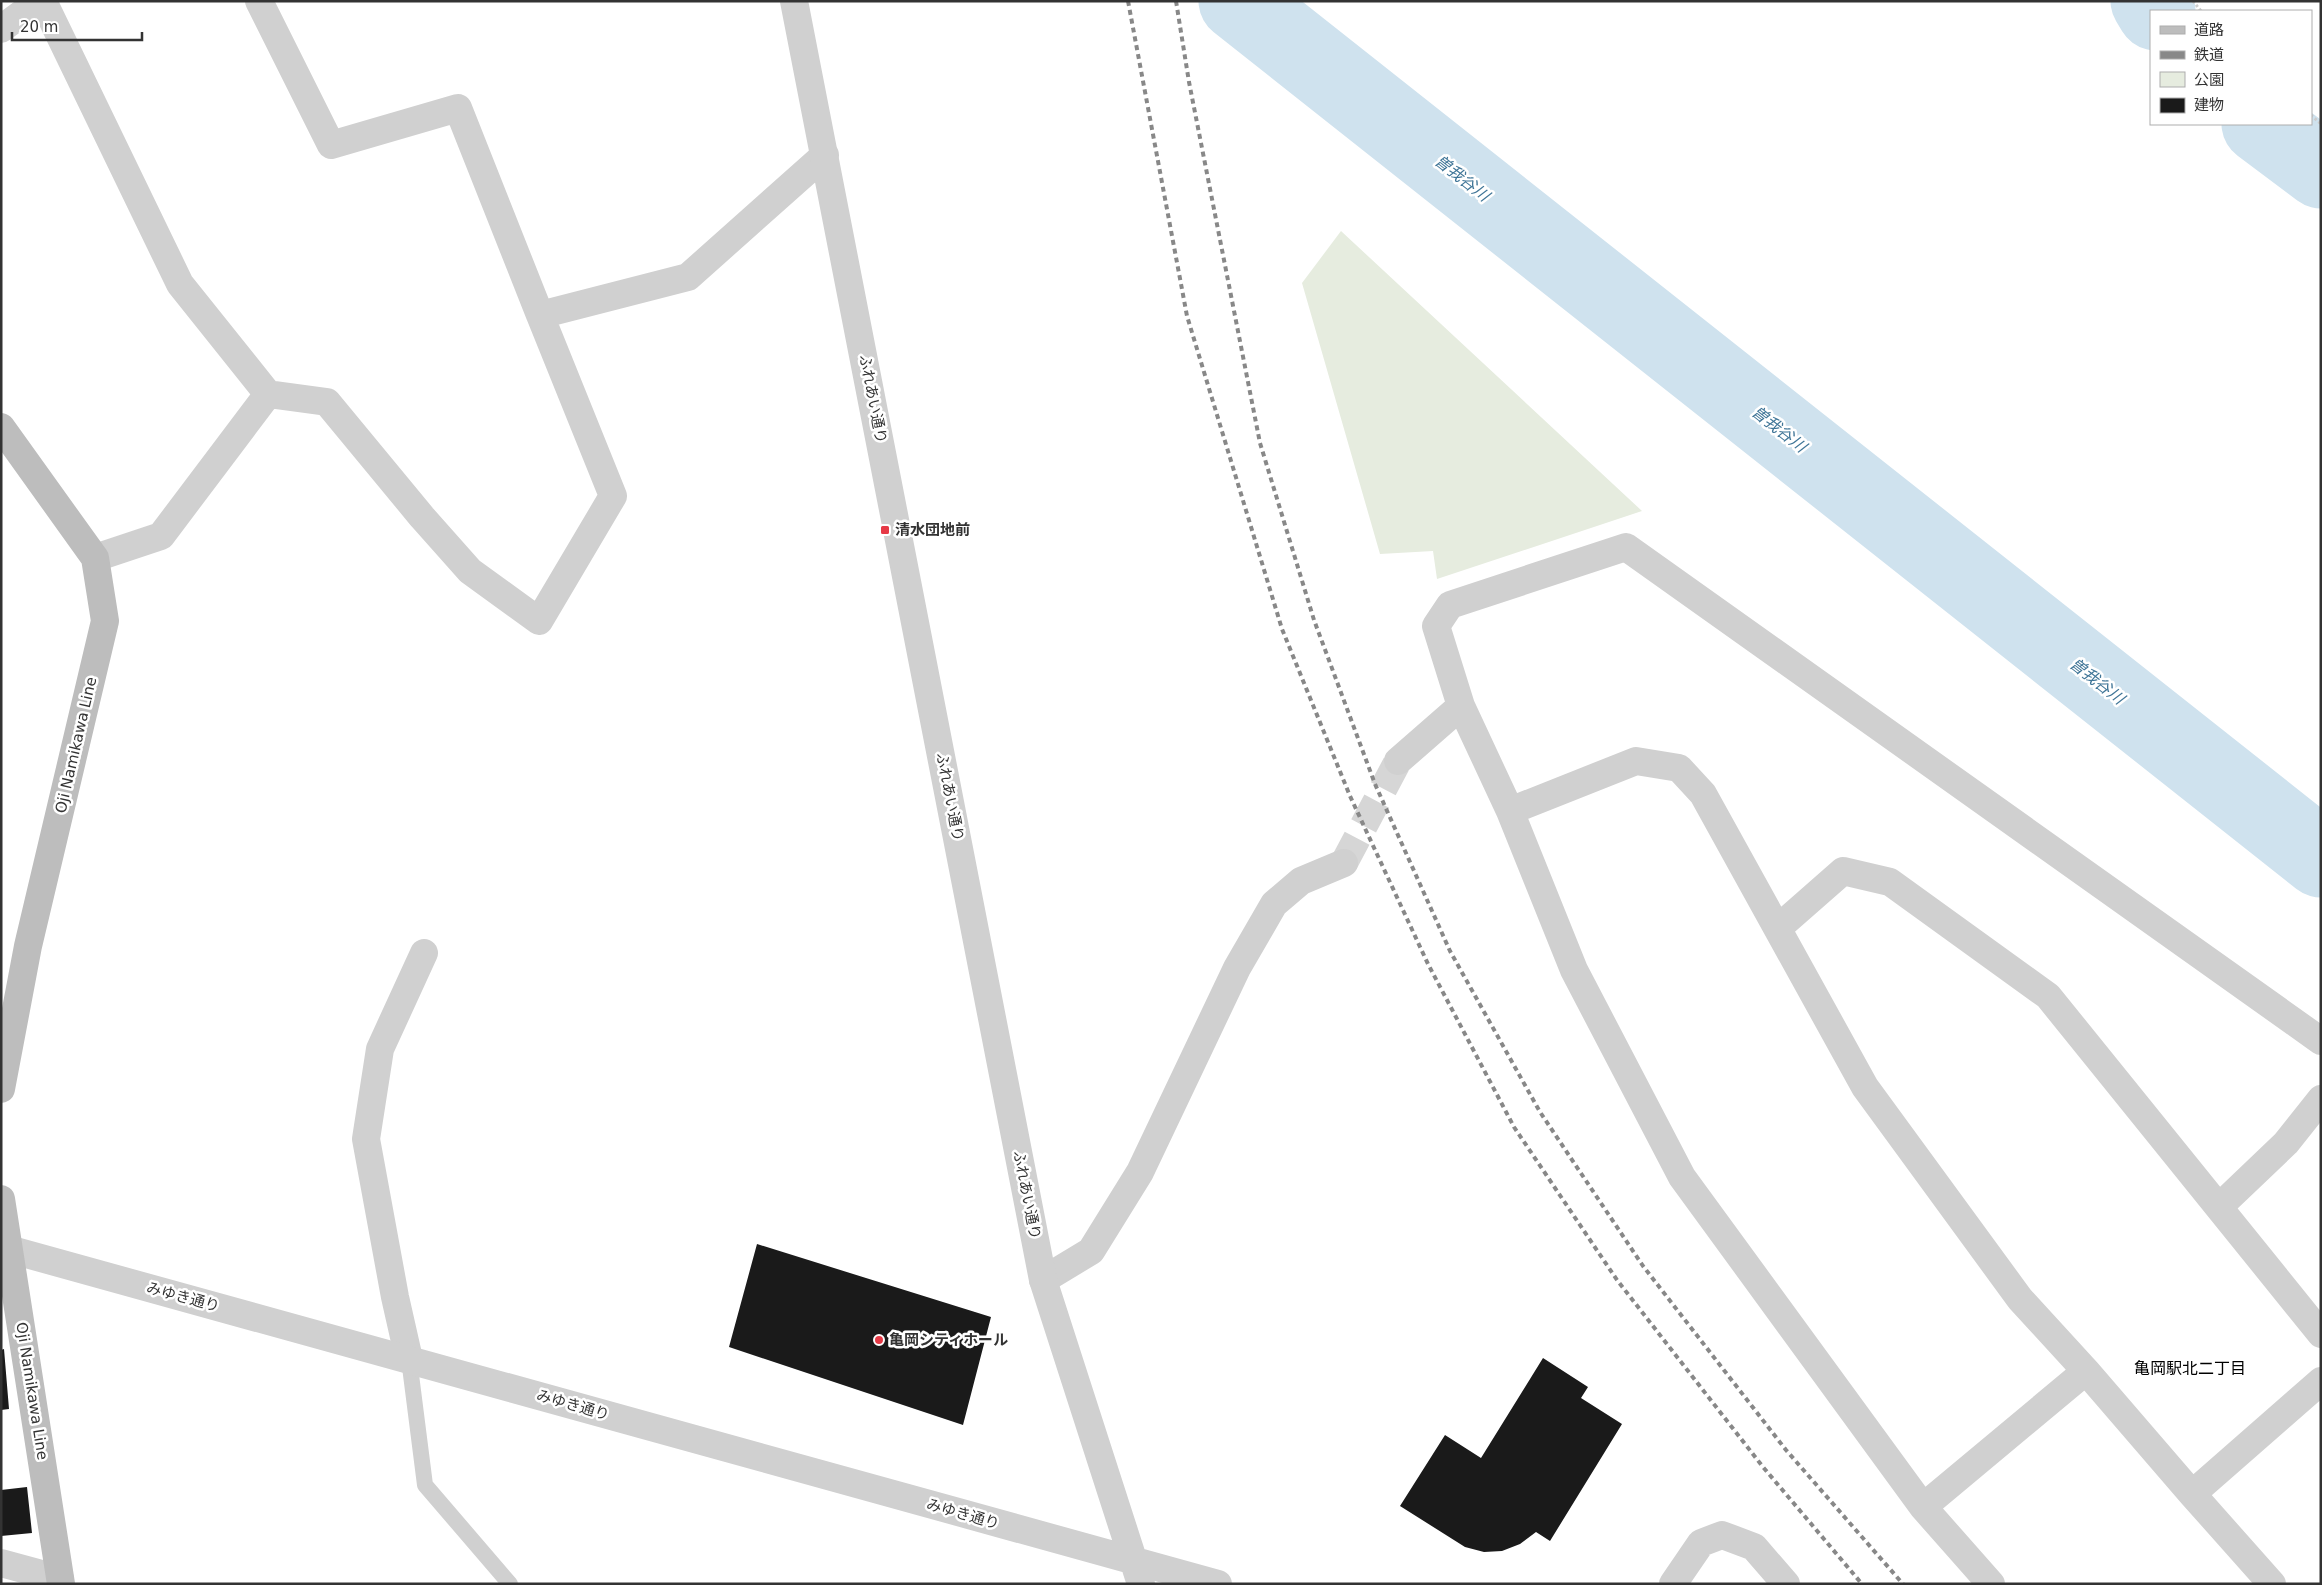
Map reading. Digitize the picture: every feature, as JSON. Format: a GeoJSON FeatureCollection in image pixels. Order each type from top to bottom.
{"type":"FeatureCollection","features":[{"type":"Feature","properties":{"kind":"main road","name":"Oji Namikawa Line"},"geometry":{"type":"LineString","coordinates":[[1,426],[95,558],[105,621],[28,946],[1,1089]]}},
{"type":"Feature","properties":{"kind":"main road","name":"Oji Namikawa Line"},"geometry":{"type":"LineString","coordinates":[[1,1199],[6,1249],[60,1581]]}},
{"type":"Feature","properties":{"kind":"street"},"geometry":{"type":"LineString","coordinates":[[1,29],[41,1],[180,284],[268,394],[327,402],[422,517],[470,571],[539,621],[613,496],[458,108],[331,145],[259,1]]}},
{"type":"Feature","properties":{"kind":"street","name":"ふれあい通り"},"geometry":{"type":"LineString","coordinates":[[794,1],[1043,1280],[1138,1573]]}},
{"type":"Feature","properties":{"kind":"street"},"geometry":{"type":"LineString","coordinates":[[540,315],[688,277],[825,155]]}},
{"type":"Feature","properties":{"kind":"street"},"geometry":{"type":"LineString","coordinates":[[95,558],[161,536],[268,394]]}},
{"type":"Feature","properties":{"kind":"street"},"geometry":{"type":"LineString","coordinates":[[1990,1584],[1923,1507],[1682,1177],[1574,970],[1510,811],[1460,706],[1436,626],[1450,605],[1626,547],[2321,1041]]}},
{"type":"Feature","properties":{"kind":"street"},"geometry":{"type":"LineString","coordinates":[[1398,761],[1460,706]]}},
{"type":"Feature","properties":{"kind":"street"},"geometry":{"type":"LineString","coordinates":[[1510,811],[1636,761],[1679,768],[1703,794],[1865,1087],[2020,1299],[2086,1371],[2272,1584]]}},
{"type":"Feature","properties":{"kind":"street"},"geometry":{"type":"LineString","coordinates":[[1043,1280],[1091,1250],[1140,1172],[1238,968],[1274,904],[1301,881],[1344,863]]}},
{"type":"Feature","properties":{"kind":"street"},"geometry":{"type":"LineString","coordinates":[[1778,928],[1843,871],[1890,882],[2048,996],[2321,1334]]}},
{"type":"Feature","properties":{"kind":"street"},"geometry":{"type":"LineString","coordinates":[[409,1359],[395,1297],[366,1139],[380,1048],[424,953]]}},
{"type":"Feature","properties":{"kind":"street"},"geometry":{"type":"LineString","coordinates":[[2219,1207],[2286,1143],[2321,1099]]}},
{"type":"Feature","properties":{"kind":"street","name":"みゆき通り"},"geometry":{"type":"LineString","coordinates":[[6,1249],[409,1359],[1138,1573],[1218,1584]]}},
{"type":"Feature","properties":{"kind":"street"},"geometry":{"type":"LineString","coordinates":[[1923,1507],[2086,1371]]}},
{"type":"Feature","properties":{"kind":"street"},"geometry":{"type":"LineString","coordinates":[[2192,1494],[2321,1381]]}},
{"type":"Feature","properties":{"kind":"street"},"geometry":{"type":"LineString","coordinates":[[1674,1584],[1701,1543],[1722,1535],[1754,1547],[1786,1584]]}},
{"type":"Feature","properties":{"kind":"street"},"geometry":{"type":"LineString","coordinates":[[1,1564],[60,1581]]}},
{"type":"Feature","properties":{"kind":"lane"},"geometry":{"type":"LineString","coordinates":[[409,1359],[425,1485],[510,1584]]}},
{"type":"Feature","properties":{"kind":"green space"},"geometry":{"type":"Polygon","coordinates":[[[1341,231],[1642,511],[1437,579],[1433,551],[1380,554],[1302,283],[1341,231]]]}},
{"type":"Feature","properties":{"kind":"building"},"geometry":{"type":"Polygon","coordinates":[[[757,1244],[991,1317],[963,1425],[729,1347],[757,1244]]]}},
{"type":"Feature","properties":{"kind":"building"},"geometry":{"type":"Polygon","coordinates":[[[4,1349],[9,1409],[1,1410],[1,1350],[4,1349]]]}},
{"type":"Feature","properties":{"kind":"building"},"geometry":{"type":"Polygon","coordinates":[[[1543,1358],[1588,1387],[1581,1398],[1622,1424],[1550,1541],[1536,1532],[1520,1544],[1502,1551],[1484,1552],[1465,1547],[1400,1506],[1445,1435],[1481,1458],[1543,1358]]]}},
{"type":"Feature","properties":{"kind":"building"},"geometry":{"type":"Polygon","coordinates":[[[27,1487],[32,1533],[1,1536],[1,1490],[27,1487]]]}},
{"type":"Feature","properties":{"kind":"waterway","name":"曽我谷川"},"geometry":{"type":"LineString","coordinates":[[1238,1],[2321,858]]}},
{"type":"Feature","properties":{"kind":"waterway"},"geometry":{"type":"LineString","coordinates":[[2150,1],[2155,10]]}},
{"type":"Feature","properties":{"kind":"waterway"},"geometry":{"type":"LineString","coordinates":[[2262,125],[2321,169]]}},
{"type":"Feature","properties":{"kind":"tunnel"},"geometry":{"type":"LineString","coordinates":[[1344,863],[1398,761]]}},
{"type":"Feature","properties":{"kind":"railway"},"geometry":{"type":"LineString","coordinates":[[1128,1],[1187,316],[1282,629],[1350,796],[1428,964],[1514,1127],[1617,1280],[1763,1467],[1862,1584]]}},
{"type":"Feature","properties":{"kind":"railway"},"geometry":{"type":"LineString","coordinates":[[1176,1],[1189,82],[1260,443],[1314,620],[1375,784],[1450,951],[1540,1112],[1643,1266],[1786,1450],[1903,1584]]}},
{"type":"Feature","properties":{"kind":"place","name":"清水団地前"},"geometry":{"type":"Point","coordinates":[885,530]}},
{"type":"Feature","properties":{"kind":"place","name":"亀岡シティホール"},"geometry":{"type":"Point","coordinates":[879,1340]}},
{"type":"Feature","properties":{"kind":"district","name":"亀岡駅北二丁目"},"geometry":{"type":"Point","coordinates":[2190,1368]}}]}
